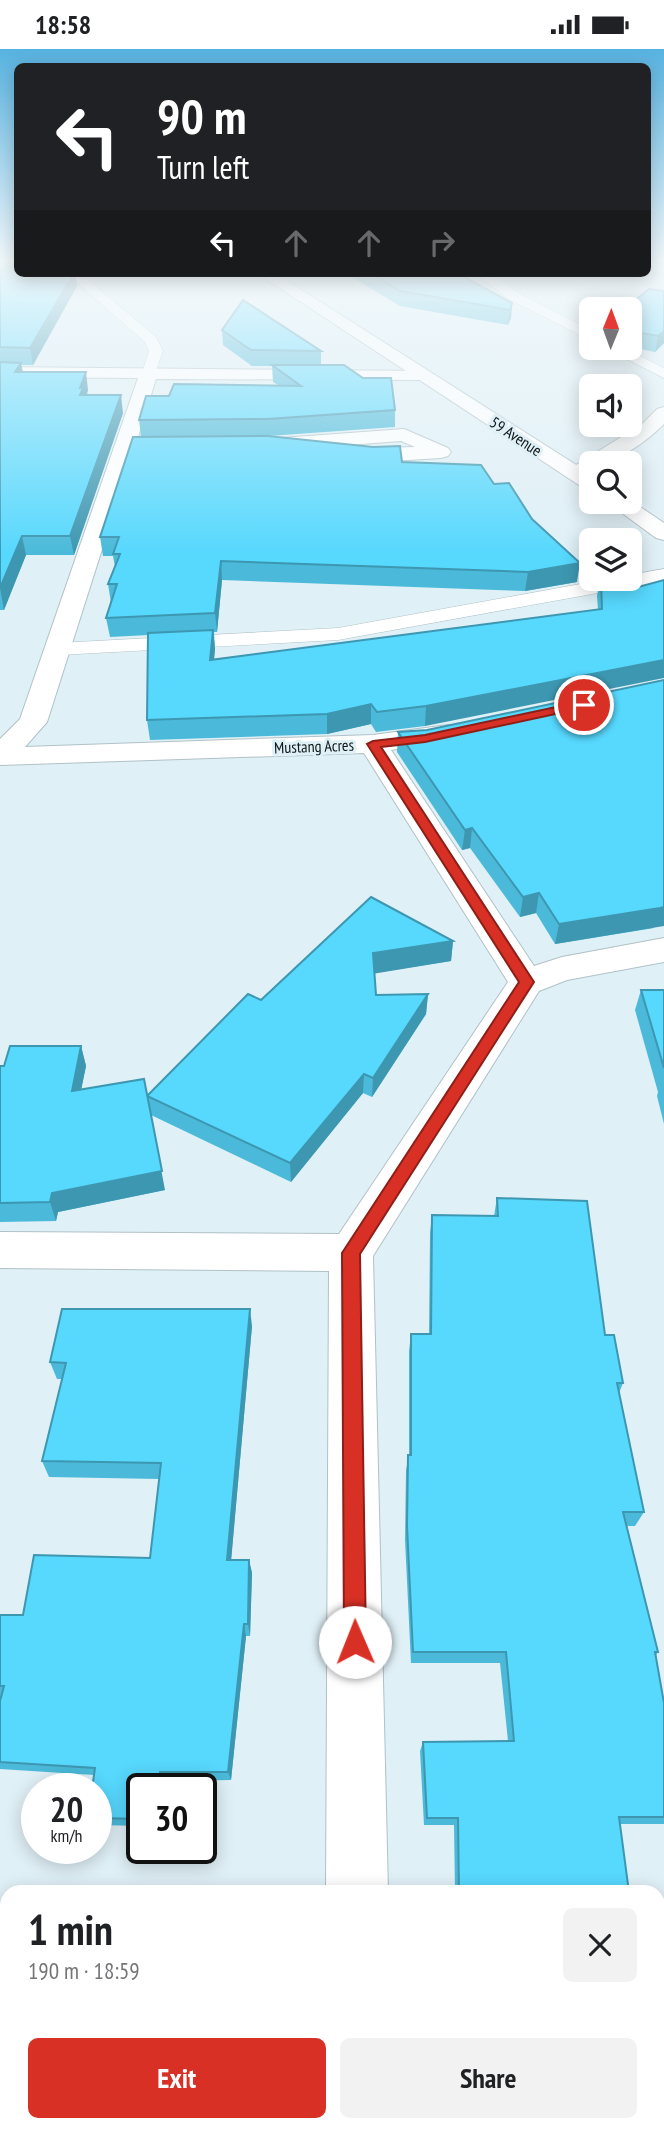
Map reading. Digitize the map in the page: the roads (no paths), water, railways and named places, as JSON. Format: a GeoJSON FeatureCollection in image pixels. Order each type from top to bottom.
{"type":"FeatureCollection","features":[{"type":"Feature","properties":{"kind":"street","name":"59 Avenue"},"geometry":{"type":"LineString","coordinates":[[395,358],[579,476]]}},
{"type":"Feature","properties":{"kind":"street"},"geometry":{"type":"LineString","coordinates":[[0,372],[421,375]]}},
{"type":"Feature","properties":{"kind":"street","name":"Mustang Acres"},"geometry":{"type":"LineString","coordinates":[[0,756],[33,722],[149,373]]}},
{"type":"Feature","properties":{"kind":"street"},"geometry":{"type":"LineString","coordinates":[[624,451],[656,429],[664,413]]}},
{"type":"Feature","properties":{"kind":"street"},"geometry":{"type":"LineString","coordinates":[[243,445],[404,435],[441,452],[373,456],[269,445]]}},
{"type":"Feature","properties":{"kind":"street"},"geometry":{"type":"LineString","coordinates":[[124,446],[203,445]]}},
{"type":"Feature","properties":{"kind":"street"},"geometry":{"type":"LineString","coordinates":[[636,514],[664,533]]}},
{"type":"Feature","properties":{"kind":"street","name":"Mustang Acres"},"geometry":{"type":"LineString","coordinates":[[0,756],[373,744],[425,738],[478,727]]}},
{"type":"Feature","properties":{"kind":"street"},"geometry":{"type":"LineString","coordinates":[[373,744],[526,982]]}},
{"type":"Feature","properties":{"kind":"street"},"geometry":{"type":"LineString","coordinates":[[357,1885],[351,1253],[526,982],[562,969],[664,950]]}},
{"type":"Feature","properties":{"kind":"street"},"geometry":{"type":"LineString","coordinates":[[0,1250],[351,1253]]}},
{"type":"Feature","properties":{"kind":"lane"},"geometry":{"type":"LineString","coordinates":[[149,373],[154,358]]}},
{"type":"Feature","properties":{"kind":"lane"},"geometry":{"type":"LineString","coordinates":[[638,361],[664,374]]}},
{"type":"Feature","properties":{"kind":"lane"},"geometry":{"type":"LineString","coordinates":[[58,649],[338,634],[664,575]]}}]}
